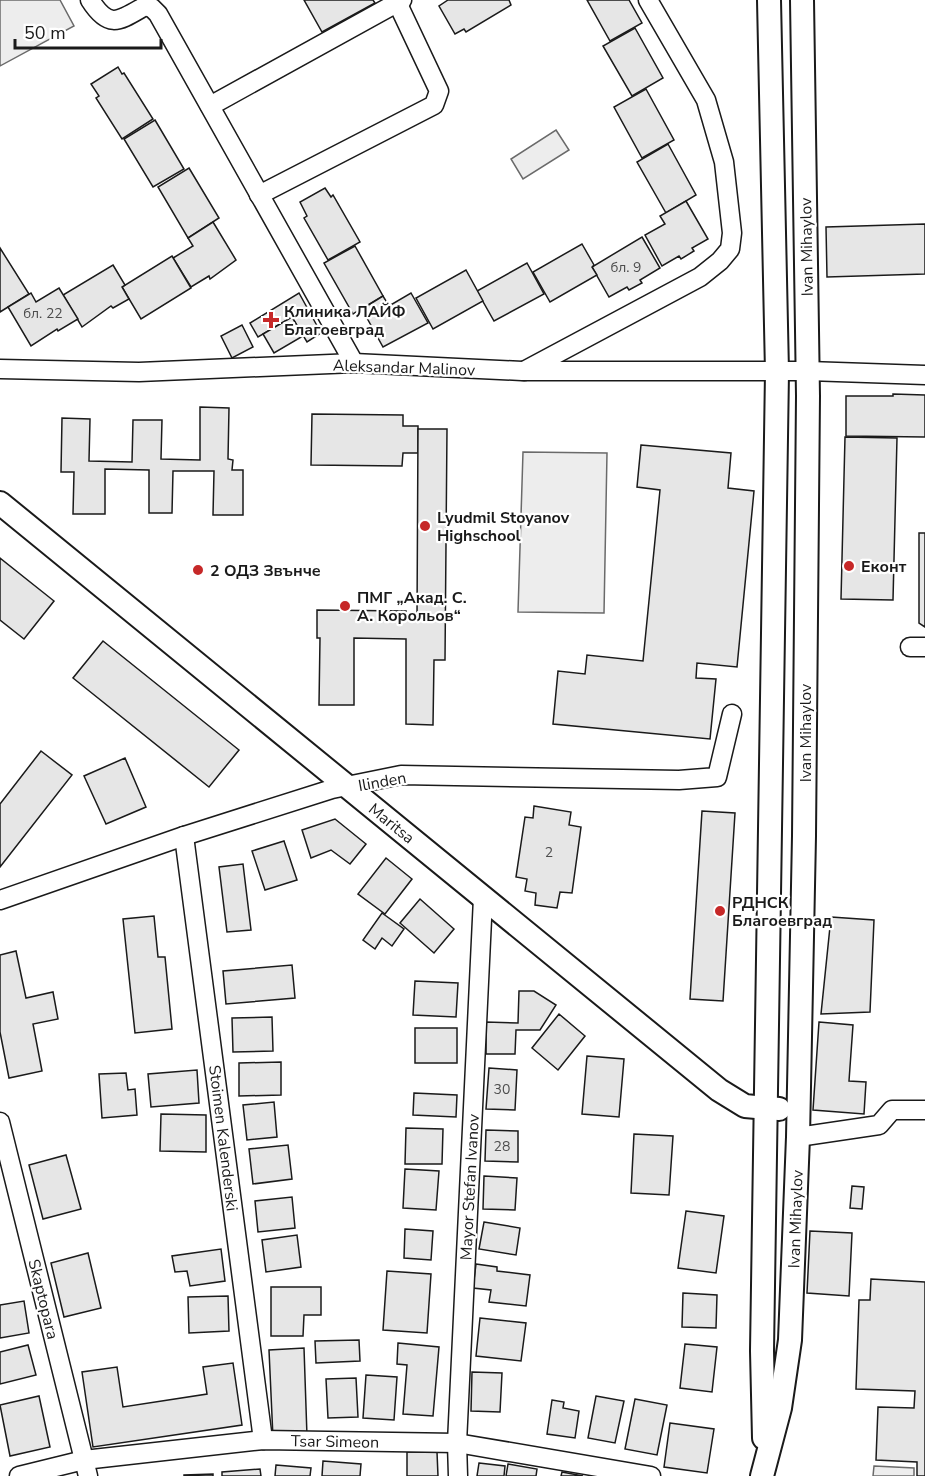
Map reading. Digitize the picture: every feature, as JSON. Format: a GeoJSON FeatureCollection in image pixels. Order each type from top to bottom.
{"type":"FeatureCollection","features":[{"type":"Feature","properties":{"kind":"street"},"geometry":{"type":"LineString","coordinates":[[90,0],[98,13],[107,19],[119,21],[145,6],[152,8],[158,14],[354,363]]}},
{"type":"Feature","properties":{"kind":"street"},"geometry":{"type":"LineString","coordinates":[[522,371],[700,277],[720,261],[730,249],[732,233],[724,162],[706,100],[648,0]]}},
{"type":"Feature","properties":{"kind":"street","name":"Ivan Mihaylov"},"geometry":{"type":"LineString","coordinates":[[764,1470],[762,1351],[777,372],[769,0]]}},
{"type":"Feature","properties":{"kind":"street","name":"Ivan Mihaylov"},"geometry":{"type":"LineString","coordinates":[[764,1470],[780,1408],[789,1340],[799,1109],[805,824],[808,372],[802,0]]}},
{"type":"Feature","properties":{"kind":"street"},"geometry":{"type":"LineString","coordinates":[[210,106],[399,1],[439,91],[434,105],[260,195]]}},
{"type":"Feature","properties":{"kind":"street","name":"Aleksandar Malinov"},"geometry":{"type":"LineString","coordinates":[[0,369],[139,372],[354,363],[522,371],[808,372],[925,375]]}},
{"type":"Feature","properties":{"kind":"street","name":"Maritsa"},"geometry":{"type":"LineString","coordinates":[[0,503],[719,1090],[745,1106],[766,1109],[799,1109]]}},
{"type":"Feature","properties":{"kind":"street","name":"Ilinden"},"geometry":{"type":"LineString","coordinates":[[0,900],[184,836],[332,789],[401,775],[679,780],[717,777],[732,714]]}},
{"type":"Feature","properties":{"kind":"street","name":"Stoimen Kalenderski"},"geometry":{"type":"LineString","coordinates":[[184,836],[263,1440]]}},
{"type":"Feature","properties":{"kind":"street","name":"Mayor Stefan Ivanov"},"geometry":{"type":"LineString","coordinates":[[458,1476],[457,1443],[483,898]]}},
{"type":"Feature","properties":{"kind":"street"},"geometry":{"type":"LineString","coordinates":[[798,1137],[879,1125],[892,1110],[925,1110]]}},
{"type":"Feature","properties":{"kind":"street","name":"Skaptopara"},"geometry":{"type":"LineString","coordinates":[[0,1122],[86,1468]]}},
{"type":"Feature","properties":{"kind":"street","name":"Tsar Simeon"},"geometry":{"type":"LineString","coordinates":[[19,1476],[86,1468],[263,1440],[457,1443],[651,1476]]}},
{"type":"Feature","properties":{"kind":"shaded area"},"geometry":{"type":"Polygon","coordinates":[[[0,0],[60,0],[74,26],[0,66],[0,0]]]}},
{"type":"Feature","properties":{"kind":"shaded area"},"geometry":{"type":"Polygon","coordinates":[[[556,130],[569,150],[523,179],[511,159],[556,130]]]}},
{"type":"Feature","properties":{"kind":"shaded area"},"geometry":{"type":"Polygon","coordinates":[[[523,452],[607,453],[604,613],[518,612],[523,452]]]}},
{"type":"Feature","properties":{"kind":"shaded area"},"geometry":{"type":"Polygon","coordinates":[[[874,1466],[914,1468],[914,1476],[873,1476],[874,1466]]]}},
{"type":"Feature","properties":{"kind":"building"},"geometry":{"type":"Polygon","coordinates":[[[304,0],[373,0],[375,3],[322,32],[304,0]]]}},
{"type":"Feature","properties":{"kind":"building"},"geometry":{"type":"Polygon","coordinates":[[[448,0],[509,0],[511,5],[466,32],[464,29],[455,34],[439,6],[448,0]]]}},
{"type":"Feature","properties":{"kind":"building"},"geometry":{"type":"Polygon","coordinates":[[[587,0],[629,0],[642,23],[610,41],[587,0]]]}},
{"type":"Feature","properties":{"kind":"building"},"geometry":{"type":"Polygon","coordinates":[[[635,28],[663,78],[632,96],[603,46],[635,28]]]}},
{"type":"Feature","properties":{"kind":"building"},"geometry":{"type":"Polygon","coordinates":[[[118,67],[153,119],[122,139],[96,98],[99,96],[91,84],[118,67]]]}},
{"type":"Feature","properties":{"kind":"building"},"geometry":{"type":"Polygon","coordinates":[[[646,89],[674,140],[642,158],[614,107],[646,89]]]}},
{"type":"Feature","properties":{"kind":"building"},"geometry":{"type":"Polygon","coordinates":[[[155,120],[184,169],[153,187],[124,139],[155,120]]]}},
{"type":"Feature","properties":{"kind":"building"},"geometry":{"type":"Polygon","coordinates":[[[668,144],[696,195],[666,213],[637,162],[668,144]]]}},
{"type":"Feature","properties":{"kind":"building"},"geometry":{"type":"Polygon","coordinates":[[[189,168],[219,218],[188,238],[158,187],[189,168]]]}},
{"type":"Feature","properties":{"kind":"building"},"geometry":{"type":"Polygon","coordinates":[[[325,188],[331,197],[333,195],[360,242],[328,260],[304,218],[307,216],[300,202],[325,188]]]}},
{"type":"Feature","properties":{"kind":"building"},"geometry":{"type":"Polygon","coordinates":[[[686,201],[708,239],[692,248],[694,251],[681,259],[679,256],[662,266],[645,235],[665,224],[660,216],[686,201]]]}},
{"type":"Feature","properties":{"kind":"building"},"geometry":{"type":"Polygon","coordinates":[[[213,222],[236,260],[210,279],[209,276],[191,287],[173,258],[193,246],[188,238],[213,222]]]}},
{"type":"Feature","properties":{"kind":"building"},"geometry":{"type":"Polygon","coordinates":[[[925,224],[925,274],[827,277],[826,227],[925,224]]]}},
{"type":"Feature","properties":{"kind":"building"},"geometry":{"type":"Polygon","coordinates":[[[642,237],[660,268],[640,280],[642,283],[629,290],[627,287],[609,297],[592,267],[642,237]]]}},
{"type":"Feature","properties":{"kind":"building"},"geometry":{"type":"Polygon","coordinates":[[[582,244],[597,275],[550,302],[533,272],[582,244]]]}},
{"type":"Feature","properties":{"kind":"building"},"geometry":{"type":"Polygon","coordinates":[[[355,246],[383,296],[353,314],[324,263],[355,246]]]}},
{"type":"Feature","properties":{"kind":"building"},"geometry":{"type":"Polygon","coordinates":[[[0,248],[29,294],[0,312],[0,248]]]}},
{"type":"Feature","properties":{"kind":"building"},"geometry":{"type":"Polygon","coordinates":[[[172,256],[191,288],[141,319],[122,287],[172,256]]]}},
{"type":"Feature","properties":{"kind":"building"},"geometry":{"type":"Polygon","coordinates":[[[527,263],[544,294],[494,321],[477,291],[527,263]]]}},
{"type":"Feature","properties":{"kind":"building"},"geometry":{"type":"Polygon","coordinates":[[[113,265],[125,285],[122,287],[129,299],[113,308],[111,306],[82,327],[63,295],[113,265]]]}},
{"type":"Feature","properties":{"kind":"building"},"geometry":{"type":"Polygon","coordinates":[[[466,270],[483,301],[433,329],[416,298],[466,270]]]}},
{"type":"Feature","properties":{"kind":"building"},"geometry":{"type":"Polygon","coordinates":[[[59,288],[78,319],[31,346],[8,307],[31,293],[36,302],[59,288]]]}},
{"type":"Feature","properties":{"kind":"building","name":"Клиника ЛАЙФ Благоевград"},"geometry":{"type":"Polygon","coordinates":[[[299,293],[321,333],[307,342],[292,317],[258,337],[250,323],[299,293]]]}},
{"type":"Feature","properties":{"kind":"building"},"geometry":{"type":"Polygon","coordinates":[[[411,293],[428,323],[383,347],[362,309],[383,296],[389,306],[411,293]]]}},
{"type":"Feature","properties":{"kind":"building"},"geometry":{"type":"Polygon","coordinates":[[[292,317],[303,336],[274,353],[263,334],[292,317]]]}},
{"type":"Feature","properties":{"kind":"building"},"geometry":{"type":"Polygon","coordinates":[[[242,325],[253,347],[232,358],[221,336],[242,325]]]}},
{"type":"Feature","properties":{"kind":"building"},"geometry":{"type":"Polygon","coordinates":[[[893,394],[925,395],[925,437],[846,436],[846,396],[893,396],[893,394]]]}},
{"type":"Feature","properties":{"kind":"building"},"geometry":{"type":"Polygon","coordinates":[[[200,407],[229,408],[228,459],[233,460],[232,470],[243,470],[243,515],[213,515],[214,471],[173,471],[172,513],[149,513],[149,470],[105,469],[105,514],[73,514],[74,472],[61,472],[62,418],[90,419],[89,461],[132,462],[133,420],[162,420],[161,459],[200,460],[200,407]]]}},
{"type":"Feature","properties":{"kind":"building"},"geometry":{"type":"Polygon","coordinates":[[[312,414],[403,415],[403,426],[418,426],[418,453],[403,453],[402,466],[311,465],[312,414]]]}},
{"type":"Feature","properties":{"kind":"building"},"geometry":{"type":"Polygon","coordinates":[[[418,429],[447,429],[445,660],[434,660],[433,725],[406,724],[406,639],[354,638],[354,705],[319,705],[320,638],[317,638],[317,610],[406,611],[406,618],[417,618],[418,429]]]}},
{"type":"Feature","properties":{"kind":"building"},"geometry":{"type":"Polygon","coordinates":[[[845,437],[897,438],[893,600],[841,599],[845,437]]]}},
{"type":"Feature","properties":{"kind":"building"},"geometry":{"type":"Polygon","coordinates":[[[641,445],[731,453],[728,488],[754,491],[737,667],[697,663],[696,678],[716,679],[710,739],[553,724],[558,671],[585,674],[587,655],[643,661],[660,490],[637,487],[641,445]]]}},
{"type":"Feature","properties":{"kind":"building"},"geometry":{"type":"Polygon","coordinates":[[[919,533],[925,533],[925,627],[919,623],[919,533]]]}},
{"type":"Feature","properties":{"kind":"building"},"geometry":{"type":"Polygon","coordinates":[[[0,558],[54,601],[24,639],[0,620],[0,558]]]}},
{"type":"Feature","properties":{"kind":"building"},"geometry":{"type":"Polygon","coordinates":[[[103,641],[239,750],[209,787],[73,678],[103,641]]]}},
{"type":"Feature","properties":{"kind":"building"},"geometry":{"type":"Polygon","coordinates":[[[41,751],[72,775],[0,867],[0,804],[41,751]]]}},
{"type":"Feature","properties":{"kind":"building"},"geometry":{"type":"Polygon","coordinates":[[[125,758],[146,807],[106,824],[84,776],[125,758]]]}},
{"type":"Feature","properties":{"kind":"building"},"geometry":{"type":"Polygon","coordinates":[[[534,806],[571,812],[569,825],[581,827],[572,893],[560,892],[557,908],[535,905],[536,893],[525,891],[527,879],[516,877],[525,817],[533,818],[534,806]]]}},
{"type":"Feature","properties":{"kind":"building"},"geometry":{"type":"Polygon","coordinates":[[[702,811],[735,813],[723,1001],[690,999],[702,811]]]}},
{"type":"Feature","properties":{"kind":"building"},"geometry":{"type":"Polygon","coordinates":[[[335,819],[366,844],[350,864],[331,850],[311,858],[302,830],[335,819]]]}},
{"type":"Feature","properties":{"kind":"building"},"geometry":{"type":"Polygon","coordinates":[[[284,841],[297,880],[265,890],[252,851],[284,841]]]}},
{"type":"Feature","properties":{"kind":"building"},"geometry":{"type":"Polygon","coordinates":[[[386,858],[412,879],[385,914],[358,894],[386,858]]]}},
{"type":"Feature","properties":{"kind":"building"},"geometry":{"type":"Polygon","coordinates":[[[243,864],[251,930],[227,932],[219,867],[243,864]]]}},
{"type":"Feature","properties":{"kind":"building"},"geometry":{"type":"Polygon","coordinates":[[[420,899],[454,929],[434,953],[400,923],[420,899]]]}},
{"type":"Feature","properties":{"kind":"building"},"geometry":{"type":"Polygon","coordinates":[[[382,913],[404,929],[392,946],[382,938],[375,949],[363,940],[382,913]]]}},
{"type":"Feature","properties":{"kind":"building"},"geometry":{"type":"Polygon","coordinates":[[[154,916],[158,957],[165,957],[172,1029],[135,1033],[123,919],[154,916]]]}},
{"type":"Feature","properties":{"kind":"building"},"geometry":{"type":"Polygon","coordinates":[[[831,917],[874,920],[870,1012],[821,1014],[831,917]]]}},
{"type":"Feature","properties":{"kind":"building"},"geometry":{"type":"Polygon","coordinates":[[[16,951],[26,998],[53,992],[58,1019],[33,1024],[42,1071],[9,1078],[0,1032],[0,955],[16,951]]]}},
{"type":"Feature","properties":{"kind":"building"},"geometry":{"type":"Polygon","coordinates":[[[292,965],[295,998],[226,1004],[223,971],[292,965]]]}},
{"type":"Feature","properties":{"kind":"building"},"geometry":{"type":"Polygon","coordinates":[[[415,981],[458,983],[456,1017],[413,1015],[415,981]]]}},
{"type":"Feature","properties":{"kind":"building"},"geometry":{"type":"Polygon","coordinates":[[[519,991],[534,991],[556,1005],[540,1030],[516,1030],[515,1054],[486,1054],[486,1022],[518,1023],[519,991]]]}},
{"type":"Feature","properties":{"kind":"building"},"geometry":{"type":"Polygon","coordinates":[[[559,1014],[585,1036],[558,1070],[532,1048],[559,1014]]]}},
{"type":"Feature","properties":{"kind":"building"},"geometry":{"type":"Polygon","coordinates":[[[272,1017],[273,1051],[233,1052],[232,1018],[272,1017]]]}},
{"type":"Feature","properties":{"kind":"building"},"geometry":{"type":"Polygon","coordinates":[[[819,1022],[853,1025],[849,1081],[866,1082],[864,1114],[813,1110],[819,1022]]]}},
{"type":"Feature","properties":{"kind":"building"},"geometry":{"type":"Polygon","coordinates":[[[415,1028],[457,1028],[457,1063],[415,1063],[415,1028]]]}},
{"type":"Feature","properties":{"kind":"building"},"geometry":{"type":"Polygon","coordinates":[[[587,1056],[624,1059],[619,1117],[582,1114],[587,1056]]]}},
{"type":"Feature","properties":{"kind":"building"},"geometry":{"type":"Polygon","coordinates":[[[281,1062],[281,1095],[239,1096],[239,1063],[281,1062]]]}},
{"type":"Feature","properties":{"kind":"building"},"geometry":{"type":"Polygon","coordinates":[[[489,1068],[517,1070],[515,1110],[486,1109],[489,1068]]]}},
{"type":"Feature","properties":{"kind":"building"},"geometry":{"type":"Polygon","coordinates":[[[197,1070],[199,1103],[151,1107],[148,1074],[197,1070]]]}},
{"type":"Feature","properties":{"kind":"building"},"geometry":{"type":"Polygon","coordinates":[[[126,1073],[128,1090],[135,1089],[137,1115],[102,1118],[99,1074],[126,1073]]]}},
{"type":"Feature","properties":{"kind":"building"},"geometry":{"type":"Polygon","coordinates":[[[414,1093],[457,1095],[456,1117],[413,1115],[414,1093]]]}},
{"type":"Feature","properties":{"kind":"building"},"geometry":{"type":"Polygon","coordinates":[[[274,1102],[277,1137],[247,1140],[243,1105],[274,1102]]]}},
{"type":"Feature","properties":{"kind":"building"},"geometry":{"type":"Polygon","coordinates":[[[161,1114],[206,1115],[206,1152],[160,1151],[161,1114]]]}},
{"type":"Feature","properties":{"kind":"building"},"geometry":{"type":"Polygon","coordinates":[[[406,1128],[443,1129],[442,1164],[405,1164],[406,1128]]]}},
{"type":"Feature","properties":{"kind":"building"},"geometry":{"type":"Polygon","coordinates":[[[486,1130],[518,1131],[518,1162],[485,1161],[486,1130]]]}},
{"type":"Feature","properties":{"kind":"building"},"geometry":{"type":"Polygon","coordinates":[[[634,1134],[673,1136],[669,1195],[631,1193],[634,1134]]]}},
{"type":"Feature","properties":{"kind":"building"},"geometry":{"type":"Polygon","coordinates":[[[288,1145],[292,1179],[253,1184],[249,1149],[288,1145]]]}},
{"type":"Feature","properties":{"kind":"building"},"geometry":{"type":"Polygon","coordinates":[[[66,1155],[81,1209],[43,1219],[29,1165],[66,1155]]]}},
{"type":"Feature","properties":{"kind":"building"},"geometry":{"type":"Polygon","coordinates":[[[405,1169],[439,1171],[436,1210],[403,1208],[405,1169]]]}},
{"type":"Feature","properties":{"kind":"building"},"geometry":{"type":"Polygon","coordinates":[[[484,1176],[517,1178],[515,1210],[483,1209],[484,1176]]]}},
{"type":"Feature","properties":{"kind":"building"},"geometry":{"type":"Polygon","coordinates":[[[852,1186],[864,1187],[862,1209],[850,1208],[852,1186]]]}},
{"type":"Feature","properties":{"kind":"building"},"geometry":{"type":"Polygon","coordinates":[[[292,1197],[295,1228],[258,1232],[255,1201],[292,1197]]]}},
{"type":"Feature","properties":{"kind":"building"},"geometry":{"type":"Polygon","coordinates":[[[686,1211],[724,1216],[716,1273],[678,1268],[686,1211]]]}},
{"type":"Feature","properties":{"kind":"building"},"geometry":{"type":"Polygon","coordinates":[[[484,1222],[520,1228],[516,1255],[479,1249],[484,1222]]]}},
{"type":"Feature","properties":{"kind":"building"},"geometry":{"type":"Polygon","coordinates":[[[405,1229],[433,1231],[431,1260],[404,1258],[405,1229]]]}},
{"type":"Feature","properties":{"kind":"building"},"geometry":{"type":"Polygon","coordinates":[[[810,1231],[852,1233],[849,1296],[807,1293],[810,1231]]]}},
{"type":"Feature","properties":{"kind":"building"},"geometry":{"type":"Polygon","coordinates":[[[297,1235],[301,1267],[266,1272],[262,1240],[297,1235]]]}},
{"type":"Feature","properties":{"kind":"building"},"geometry":{"type":"Polygon","coordinates":[[[221,1249],[225,1281],[190,1286],[187,1271],[175,1272],[172,1256],[221,1249]]]}},
{"type":"Feature","properties":{"kind":"building"},"geometry":{"type":"Polygon","coordinates":[[[88,1253],[101,1308],[64,1317],[51,1263],[88,1253]]]}},
{"type":"Feature","properties":{"kind":"building"},"geometry":{"type":"Polygon","coordinates":[[[476,1264],[497,1267],[497,1271],[530,1275],[526,1306],[489,1302],[491,1290],[473,1288],[476,1264]]]}},
{"type":"Feature","properties":{"kind":"building"},"geometry":{"type":"Polygon","coordinates":[[[387,1271],[431,1274],[427,1333],[383,1330],[387,1271]]]}},
{"type":"Feature","properties":{"kind":"building"},"geometry":{"type":"Polygon","coordinates":[[[871,1279],[925,1282],[925,1476],[917,1476],[917,1462],[876,1460],[878,1407],[914,1408],[915,1391],[856,1389],[859,1300],[870,1300],[871,1279]]]}},
{"type":"Feature","properties":{"kind":"building"},"geometry":{"type":"Polygon","coordinates":[[[271,1287],[321,1287],[321,1315],[304,1315],[303,1336],[271,1336],[271,1287]]]}},
{"type":"Feature","properties":{"kind":"building"},"geometry":{"type":"Polygon","coordinates":[[[683,1293],[717,1295],[716,1328],[682,1327],[683,1293]]]}},
{"type":"Feature","properties":{"kind":"building"},"geometry":{"type":"Polygon","coordinates":[[[228,1296],[229,1331],[189,1333],[188,1297],[228,1296]]]}},
{"type":"Feature","properties":{"kind":"building"},"geometry":{"type":"Polygon","coordinates":[[[24,1301],[29,1333],[0,1338],[0,1305],[24,1301]]]}},
{"type":"Feature","properties":{"kind":"building"},"geometry":{"type":"Polygon","coordinates":[[[480,1318],[526,1323],[521,1361],[476,1356],[480,1318]]]}},
{"type":"Feature","properties":{"kind":"building"},"geometry":{"type":"Polygon","coordinates":[[[359,1340],[360,1361],[316,1363],[315,1341],[359,1340]]]}},
{"type":"Feature","properties":{"kind":"building"},"geometry":{"type":"Polygon","coordinates":[[[398,1343],[439,1347],[433,1416],[403,1414],[407,1365],[397,1364],[398,1343]]]}},
{"type":"Feature","properties":{"kind":"building"},"geometry":{"type":"Polygon","coordinates":[[[685,1344],[717,1347],[712,1392],[680,1388],[685,1344]]]}},
{"type":"Feature","properties":{"kind":"building"},"geometry":{"type":"Polygon","coordinates":[[[28,1345],[36,1375],[0,1384],[0,1352],[28,1345]]]}},
{"type":"Feature","properties":{"kind":"building"},"geometry":{"type":"Polygon","coordinates":[[[304,1348],[307,1436],[273,1438],[269,1350],[304,1348]]]}},
{"type":"Feature","properties":{"kind":"building"},"geometry":{"type":"Polygon","coordinates":[[[233,1363],[242,1425],[93,1447],[82,1372],[117,1367],[123,1407],[207,1394],[203,1367],[233,1363]]]}},
{"type":"Feature","properties":{"kind":"building"},"geometry":{"type":"Polygon","coordinates":[[[472,1372],[502,1373],[500,1412],[471,1411],[472,1372]]]}},
{"type":"Feature","properties":{"kind":"building"},"geometry":{"type":"Polygon","coordinates":[[[366,1375],[397,1377],[394,1420],[363,1418],[366,1375]]]}},
{"type":"Feature","properties":{"kind":"building"},"geometry":{"type":"Polygon","coordinates":[[[356,1378],[358,1417],[328,1418],[326,1379],[356,1378]]]}},
{"type":"Feature","properties":{"kind":"building"},"geometry":{"type":"Polygon","coordinates":[[[39,1396],[50,1447],[10,1456],[0,1405],[39,1396]]]}},
{"type":"Feature","properties":{"kind":"building"},"geometry":{"type":"Polygon","coordinates":[[[596,1396],[624,1401],[615,1443],[588,1438],[596,1396]]]}},
{"type":"Feature","properties":{"kind":"building"},"geometry":{"type":"Polygon","coordinates":[[[635,1399],[667,1405],[657,1455],[625,1449],[635,1399]]]}},
{"type":"Feature","properties":{"kind":"building"},"geometry":{"type":"Polygon","coordinates":[[[552,1400],[564,1402],[563,1408],[579,1411],[575,1438],[547,1434],[552,1400]]]}},
{"type":"Feature","properties":{"kind":"building"},"geometry":{"type":"Polygon","coordinates":[[[670,1423],[714,1429],[707,1473],[664,1467],[670,1423]]]}},
{"type":"Feature","properties":{"kind":"building"},"geometry":{"type":"Polygon","coordinates":[[[407,1452],[437,1452],[438,1476],[407,1476],[407,1452]]]}},
{"type":"Feature","properties":{"kind":"building"},"geometry":{"type":"Polygon","coordinates":[[[323,1461],[361,1464],[360,1476],[322,1476],[323,1461]]]}},
{"type":"Feature","properties":{"kind":"building"},"geometry":{"type":"Polygon","coordinates":[[[479,1463],[505,1466],[504,1476],[477,1476],[479,1463]]]}},
{"type":"Feature","properties":{"kind":"building"},"geometry":{"type":"Polygon","coordinates":[[[508,1464],[537,1469],[536,1476],[506,1476],[508,1464]]]}},
{"type":"Feature","properties":{"kind":"building"},"geometry":{"type":"Polygon","coordinates":[[[276,1465],[311,1468],[310,1476],[275,1476],[276,1465]]]}},
{"type":"Feature","properties":{"kind":"building"},"geometry":{"type":"Polygon","coordinates":[[[260,1469],[261,1476],[222,1476],[222,1472],[260,1469]]]}},
{"type":"Feature","properties":{"kind":"building"},"geometry":{"type":"Polygon","coordinates":[[[562,1472],[583,1476],[561,1476],[562,1472]]]}},
{"type":"Feature","properties":{"kind":"building"},"geometry":{"type":"Polygon","coordinates":[[[213,1474],[213,1476],[184,1476],[184,1475],[213,1474]]]}},
{"type":"Feature","properties":{"kind":"place","name":"Клиника ЛАЙФ Благоевград"},"geometry":{"type":"Point","coordinates":[271,320]}},
{"type":"Feature","properties":{"kind":"place","name":"Lyudmil Stoyanov Highschool"},"geometry":{"type":"Point","coordinates":[425,526]}},
{"type":"Feature","properties":{"kind":"place","name":"Еконт"},"geometry":{"type":"Point","coordinates":[849,566]}},
{"type":"Feature","properties":{"kind":"place","name":"2 ОДЗ Звънче"},"geometry":{"type":"Point","coordinates":[198,570]}},
{"type":"Feature","properties":{"kind":"place","name":"ПМГ „Акад. С. А. Корольов“"},"geometry":{"type":"Point","coordinates":[345,606]}},
{"type":"Feature","properties":{"kind":"place","name":"РДНСК Благоевград"},"geometry":{"type":"Point","coordinates":[720,911]}}]}
